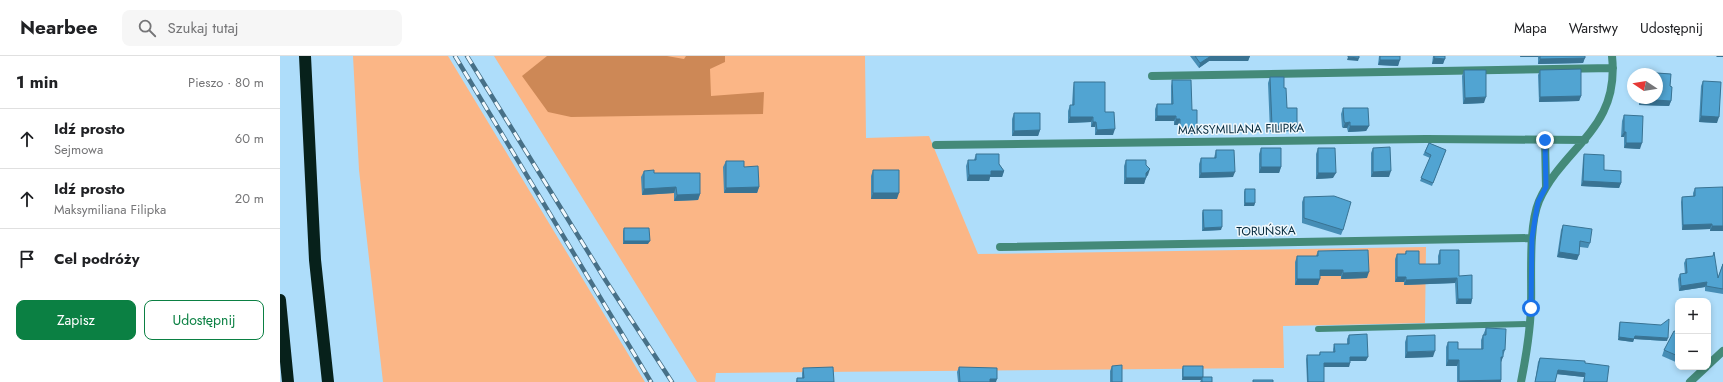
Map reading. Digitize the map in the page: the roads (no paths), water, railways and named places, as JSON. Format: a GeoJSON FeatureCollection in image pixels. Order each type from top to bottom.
{"type":"FeatureCollection","features":[{"type":"Feature","properties":{"kind":"highway"},"geometry":{"type":"LineString","coordinates":[[305,56],[316,260],[328,382]]}},
{"type":"Feature","properties":{"kind":"highway"},"geometry":{"type":"LineString","coordinates":[[280,300],[288,382]]}},
{"type":"Feature","properties":{"kind":"street"},"geometry":{"type":"LineString","coordinates":[[1521,382],[1530,324],[1532,238],[1538,202],[1546,187],[1585,140],[1605,109],[1612,89],[1612,56]]}},
{"type":"Feature","properties":{"kind":"street"},"geometry":{"type":"LineString","coordinates":[[1152,76],[1613,68]]}},
{"type":"Feature","properties":{"kind":"street","name":"MAKSYMILIANA FILIPKA"},"geometry":{"type":"LineString","coordinates":[[936,145],[1426,139],[1585,140]]}},
{"type":"Feature","properties":{"kind":"street"},"geometry":{"type":"LineString","coordinates":[[1545,140],[1546,187]]}},
{"type":"Feature","properties":{"kind":"street","name":"TORUŃSKA"},"geometry":{"type":"LineString","coordinates":[[1000,247],[1532,238]]}},
{"type":"Feature","properties":{"kind":"street"},"geometry":{"type":"LineString","coordinates":[[1711,362],[1723,351]]}},
{"type":"Feature","properties":{"kind":"street"},"geometry":{"type":"LineString","coordinates":[[1690,382],[1703,370]]}},
{"type":"Feature","properties":{"kind":"lane"},"geometry":{"type":"LineString","coordinates":[[1318,330],[1530,324]]}},
{"type":"Feature","properties":{"kind":"railway"},"geometry":{"type":"LineString","coordinates":[[455,56],[651,382]]}},
{"type":"Feature","properties":{"kind":"railway"},"geometry":{"type":"LineString","coordinates":[[467,56],[606,281],[672,382]]}}]}
